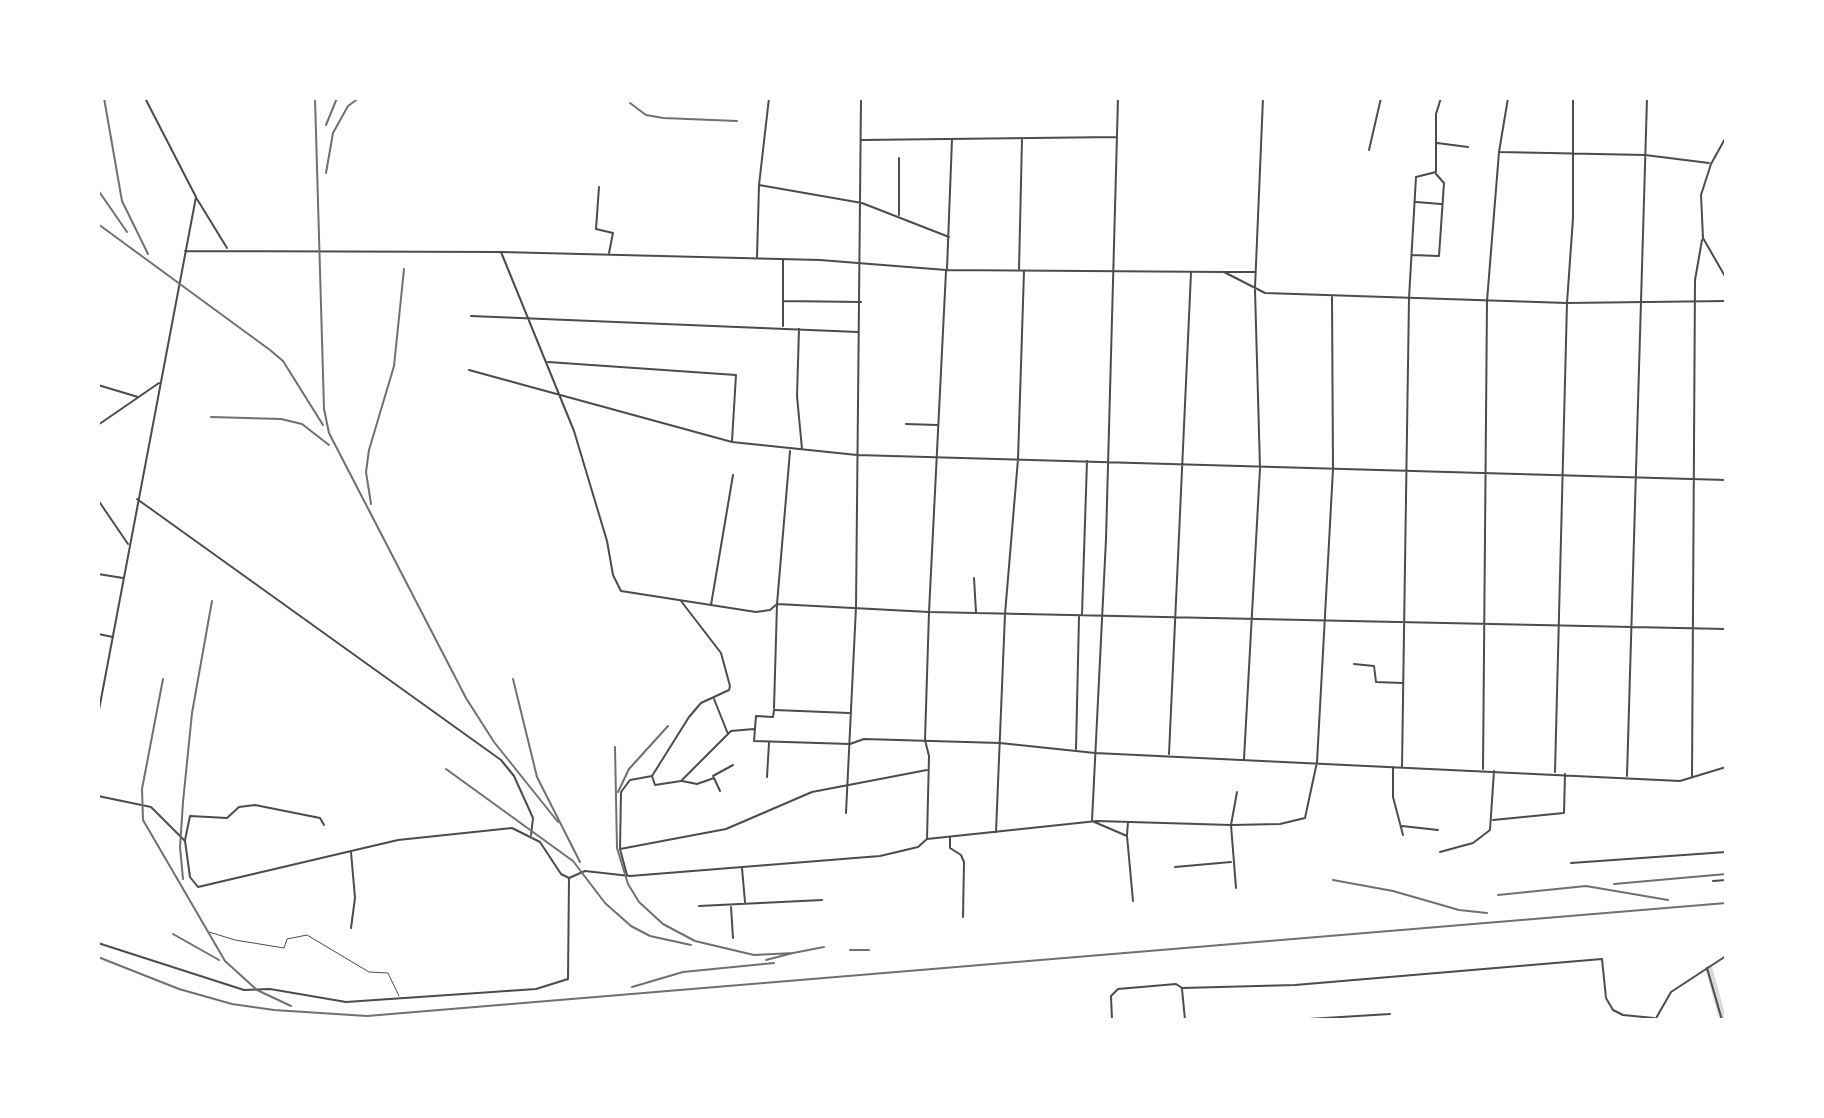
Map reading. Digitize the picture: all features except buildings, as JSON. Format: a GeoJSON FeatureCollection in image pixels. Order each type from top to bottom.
{"type":"FeatureCollection","features":[{"type":"Feature","properties":{"kind":"street"},"geometry":{"type":"LineString","coordinates":[[145,98],[196,197],[227,249]]}},
{"type":"Feature","properties":{"kind":"street"},"geometry":{"type":"LineString","coordinates":[[757,258],[759,185],[769,98]]}},
{"type":"Feature","properties":{"kind":"street"},"geometry":{"type":"LineString","coordinates":[[846,813],[856,607],[862,263],[861,98]]}},
{"type":"Feature","properties":{"kind":"street"},"geometry":{"type":"LineString","coordinates":[[1092,821],[1109,462],[1111,270],[1118,98]]}},
{"type":"Feature","properties":{"kind":"street"},"geometry":{"type":"LineString","coordinates":[[1244,759],[1260,468],[1255,288],[1263,98]]}},
{"type":"Feature","properties":{"kind":"street"},"geometry":{"type":"LineString","coordinates":[[1369,150],[1381,98]]}},
{"type":"Feature","properties":{"kind":"street"},"geometry":{"type":"LineString","coordinates":[[1435,174],[1436,114],[1441,98]]}},
{"type":"Feature","properties":{"kind":"street"},"geometry":{"type":"LineString","coordinates":[[1483,770],[1487,301],[1499,152],[1508,98]]}},
{"type":"Feature","properties":{"kind":"street"},"geometry":{"type":"LineString","coordinates":[[1555,773],[1567,303],[1573,218],[1570,153],[1573,98]]}},
{"type":"Feature","properties":{"kind":"street"},"geometry":{"type":"LineString","coordinates":[[1627,778],[1629,628],[1647,98]]}},
{"type":"Feature","properties":{"kind":"street"},"geometry":{"type":"LineString","coordinates":[[861,140],[1117,137]]}},
{"type":"Feature","properties":{"kind":"street"},"geometry":{"type":"LineString","coordinates":[[1692,778],[1695,300],[1703,238],[1701,195],[1711,164],[1726,137]]}},
{"type":"Feature","properties":{"kind":"street"},"geometry":{"type":"LineString","coordinates":[[927,839],[929,769],[925,740],[929,612],[952,138]]}},
{"type":"Feature","properties":{"kind":"street"},"geometry":{"type":"LineString","coordinates":[[1019,270],[1022,138]]}},
{"type":"Feature","properties":{"kind":"street"},"geometry":{"type":"LineString","coordinates":[[1436,143],[1468,147]]}},
{"type":"Feature","properties":{"kind":"street"},"geometry":{"type":"LineString","coordinates":[[1499,152],[1645,155],[1711,164]]}},
{"type":"Feature","properties":{"kind":"street"},"geometry":{"type":"LineString","coordinates":[[899,158],[899,217]]}},
{"type":"Feature","properties":{"kind":"street"},"geometry":{"type":"LineString","coordinates":[[1402,767],[1411,255],[1416,177],[1435,174],[1443,179],[1439,256],[1411,255]]}},
{"type":"Feature","properties":{"kind":"street"},"geometry":{"type":"LineString","coordinates":[[759,185],[862,203],[949,237]]}},
{"type":"Feature","properties":{"kind":"street"},"geometry":{"type":"LineString","coordinates":[[599,187],[596,229],[613,233],[609,255]]}},
{"type":"Feature","properties":{"kind":"street"},"geometry":{"type":"LineString","coordinates":[[98,715],[196,197]]}},
{"type":"Feature","properties":{"kind":"street"},"geometry":{"type":"LineString","coordinates":[[1415,201],[1442,204]]}},
{"type":"Feature","properties":{"kind":"street"},"geometry":{"type":"LineString","coordinates":[[1703,238],[1726,278]]}},
{"type":"Feature","properties":{"kind":"street"},"geometry":{"type":"LineString","coordinates":[[185,251],[501,252],[783,259],[946,270],[1256,272]]}},
{"type":"Feature","properties":{"kind":"street"},"geometry":{"type":"LineString","coordinates":[[501,252],[587,466],[613,575],[621,591],[756,612],[770,610],[777,604],[1080,616],[1726,629]]}},
{"type":"Feature","properties":{"kind":"street"},"geometry":{"type":"LineString","coordinates":[[783,259],[783,328]]}},
{"type":"Feature","properties":{"kind":"street"},"geometry":{"type":"LineString","coordinates":[[996,833],[1005,614],[1018,459],[1024,271]]}},
{"type":"Feature","properties":{"kind":"street"},"geometry":{"type":"LineString","coordinates":[[1169,756],[1185,466],[1191,272]]}},
{"type":"Feature","properties":{"kind":"street"},"geometry":{"type":"LineString","coordinates":[[1224,272],[1265,293],[1567,303],[1726,301]]}},
{"type":"Feature","properties":{"kind":"street"},"geometry":{"type":"LineString","coordinates":[[569,878],[585,871],[628,876],[880,856],[909,851],[927,839],[1092,821],[1231,825],[1280,824],[1305,818],[1317,762],[1333,469],[1332,295]]}},
{"type":"Feature","properties":{"kind":"street"},"geometry":{"type":"LineString","coordinates":[[783,301],[861,302]]}},
{"type":"Feature","properties":{"kind":"street"},"geometry":{"type":"LineString","coordinates":[[471,316],[860,332]]}},
{"type":"Feature","properties":{"kind":"street"},"geometry":{"type":"LineString","coordinates":[[799,329],[797,396],[803,450]]}},
{"type":"Feature","properties":{"kind":"street"},"geometry":{"type":"LineString","coordinates":[[547,362],[736,375],[732,442]]}},
{"type":"Feature","properties":{"kind":"street"},"geometry":{"type":"LineString","coordinates":[[469,370],[732,442],[857,455],[1726,480]]}},
{"type":"Feature","properties":{"kind":"street"},"geometry":{"type":"LineString","coordinates":[[98,425],[160,382]]}},
{"type":"Feature","properties":{"kind":"street"},"geometry":{"type":"LineString","coordinates":[[98,385],[138,397]]}},
{"type":"Feature","properties":{"kind":"street"},"geometry":{"type":"LineString","coordinates":[[906,424],[938,425]]}},
{"type":"Feature","properties":{"kind":"street"},"geometry":{"type":"LineString","coordinates":[[790,449],[777,604],[774,710],[773,717],[756,716],[754,741],[850,744],[864,739],[1000,743],[1095,753],[1680,781],[1726,767]]}},
{"type":"Feature","properties":{"kind":"street"},"geometry":{"type":"LineString","coordinates":[[1076,751],[1078,700],[1074,687],[1087,461]]}},
{"type":"Feature","properties":{"kind":"street"},"geometry":{"type":"LineString","coordinates":[[710,606],[733,475]]}},
{"type":"Feature","properties":{"kind":"street"},"geometry":{"type":"LineString","coordinates":[[137,499],[501,760],[514,776],[533,818],[531,835]]}},
{"type":"Feature","properties":{"kind":"street"},"geometry":{"type":"LineString","coordinates":[[98,500],[128,544]]}},
{"type":"Feature","properties":{"kind":"street"},"geometry":{"type":"LineString","coordinates":[[98,574],[123,578]]}},
{"type":"Feature","properties":{"kind":"street"},"geometry":{"type":"LineString","coordinates":[[974,578],[976,613]]}},
{"type":"Feature","properties":{"kind":"street"},"geometry":{"type":"LineString","coordinates":[[628,876],[620,849],[621,792],[630,780],[652,776],[701,703],[729,690],[730,686],[721,653],[681,601]]}},
{"type":"Feature","properties":{"kind":"street"},"geometry":{"type":"LineString","coordinates":[[98,634],[113,637]]}},
{"type":"Feature","properties":{"kind":"street"},"geometry":{"type":"LineString","coordinates":[[1354,664],[1374,666],[1376,682],[1403,683]]}},
{"type":"Feature","properties":{"kind":"street"},"geometry":{"type":"LineString","coordinates":[[714,698],[728,734]]}},
{"type":"Feature","properties":{"kind":"street"},"geometry":{"type":"LineString","coordinates":[[774,710],[851,714]]}},
{"type":"Feature","properties":{"kind":"street"},"geometry":{"type":"LineString","coordinates":[[681,781],[728,734],[755,729]]}},
{"type":"Feature","properties":{"kind":"street"},"geometry":{"type":"LineString","coordinates":[[767,777],[769,742]]}},
{"type":"Feature","properties":{"kind":"street"},"geometry":{"type":"LineString","coordinates":[[652,776],[655,785],[681,781],[697,784],[733,765]]}},
{"type":"Feature","properties":{"kind":"street"},"geometry":{"type":"LineString","coordinates":[[1393,766],[1393,797],[1403,835]]}},
{"type":"Feature","properties":{"kind":"street"},"geometry":{"type":"LineString","coordinates":[[620,849],[726,829],[812,792],[929,769]]}},
{"type":"Feature","properties":{"kind":"street"},"geometry":{"type":"LineString","coordinates":[[1440,852],[1484,837],[1492,820],[1494,770]]}},
{"type":"Feature","properties":{"kind":"street"},"geometry":{"type":"LineString","coordinates":[[1492,820],[1564,813],[1565,774]]}},
{"type":"Feature","properties":{"kind":"street"},"geometry":{"type":"LineString","coordinates":[[711,778],[720,791]]}},
{"type":"Feature","properties":{"kind":"street"},"geometry":{"type":"LineString","coordinates":[[1236,888],[1231,825],[1237,792]]}},
{"type":"Feature","properties":{"kind":"street"},"geometry":{"type":"LineString","coordinates":[[98,796],[146,804],[185,841]]}},
{"type":"Feature","properties":{"kind":"street"},"geometry":{"type":"LineString","coordinates":[[324,825],[320,818],[255,805],[239,807],[227,818],[190,816],[185,841],[190,877],[198,887],[265,869],[428,835],[512,828],[540,842],[561,874],[569,878]]}},
{"type":"Feature","properties":{"kind":"street"},"geometry":{"type":"LineString","coordinates":[[1092,821],[1127,836]]}},
{"type":"Feature","properties":{"kind":"street"},"geometry":{"type":"LineString","coordinates":[[1128,821],[1133,901]]}},
{"type":"Feature","properties":{"kind":"street"},"geometry":{"type":"LineString","coordinates":[[1401,826],[1438,830]]}},
{"type":"Feature","properties":{"kind":"street"},"geometry":{"type":"LineString","coordinates":[[950,838],[950,848],[961,855],[964,862],[963,917]]}},
{"type":"Feature","properties":{"kind":"street"},"geometry":{"type":"LineString","coordinates":[[351,852],[355,898],[351,928]]}},
{"type":"Feature","properties":{"kind":"street"},"geometry":{"type":"LineString","coordinates":[[1571,863],[1726,852]]}},
{"type":"Feature","properties":{"kind":"street"},"geometry":{"type":"LineString","coordinates":[[1175,867],[1233,861]]}},
{"type":"Feature","properties":{"kind":"street"},"geometry":{"type":"LineString","coordinates":[[742,867],[745,904]]}},
{"type":"Feature","properties":{"kind":"street"},"geometry":{"type":"LineString","coordinates":[[98,943],[244,990],[270,989],[346,1002],[536,989],[568,979],[569,878]]}},
{"type":"Feature","properties":{"kind":"street"},"geometry":{"type":"LineString","coordinates":[[1713,881],[1726,880]]}},
{"type":"Feature","properties":{"kind":"street"},"geometry":{"type":"LineString","coordinates":[[699,906],[822,900]]}},
{"type":"Feature","properties":{"kind":"street"},"geometry":{"type":"LineString","coordinates":[[731,906],[733,938]]}},
{"type":"Feature","properties":{"kind":"street"},"geometry":{"type":"LineString","coordinates":[[1112,1020],[1114,990],[1176,984],[1182,988],[1295,985],[1602,959],[1606,998],[1613,1010],[1623,1015],[1655,1019],[1671,992],[1726,956]]}},
{"type":"Feature","properties":{"kind":"street"},"geometry":{"type":"LineString","coordinates":[[1707,968],[1722,1020]]}},
{"type":"Feature","properties":{"kind":"street"},"geometry":{"type":"LineString","coordinates":[[1182,988],[1185,1020]]}},
{"type":"Feature","properties":{"kind":"street"},"geometry":{"type":"LineString","coordinates":[[1292,1020],[1390,1014]]}},
{"type":"Feature","properties":{"kind":"lane"},"geometry":{"type":"LineString","coordinates":[[209,932],[284,948],[287,939],[307,935],[369,972],[388,973],[394,981],[399,1000]]}},
{"type":"Feature","properties":{"kind":"waterway"},"geometry":{"type":"LineString","coordinates":[[1709,969],[1723,1020]]}},
{"type":"Feature","properties":{"kind":"railway"},"geometry":{"type":"LineString","coordinates":[[104,98],[122,201],[148,254]]}},
{"type":"Feature","properties":{"kind":"railway"},"geometry":{"type":"LineString","coordinates":[[315,98],[324,409],[329,433],[466,698],[494,742],[558,822]]}},
{"type":"Feature","properties":{"kind":"railway"},"geometry":{"type":"LineString","coordinates":[[326,125],[337,98]]}},
{"type":"Feature","properties":{"kind":"railway"},"geometry":{"type":"LineString","coordinates":[[326,173],[333,133],[348,106],[359,98]]}},
{"type":"Feature","properties":{"kind":"railway"},"geometry":{"type":"LineString","coordinates":[[630,103],[646,115],[663,118],[737,121]]}},
{"type":"Feature","properties":{"kind":"railway"},"geometry":{"type":"LineString","coordinates":[[98,190],[127,232]]}},
{"type":"Feature","properties":{"kind":"railway"},"geometry":{"type":"LineString","coordinates":[[98,224],[283,361],[323,425]]}},
{"type":"Feature","properties":{"kind":"railway"},"geometry":{"type":"LineString","coordinates":[[371,504],[366,472],[369,450],[394,366],[404,269]]}},
{"type":"Feature","properties":{"kind":"railway"},"geometry":{"type":"LineString","coordinates":[[211,417],[281,419],[302,424],[329,445]]}},
{"type":"Feature","properties":{"kind":"railway"},"geometry":{"type":"LineString","coordinates":[[183,879],[180,847],[192,713],[212,601]]}},
{"type":"Feature","properties":{"kind":"railway"},"geometry":{"type":"LineString","coordinates":[[163,679],[142,789],[143,820],[225,961],[257,990],[291,1006]]}},
{"type":"Feature","properties":{"kind":"railway"},"geometry":{"type":"LineString","coordinates":[[513,679],[537,777],[580,862]]}},
{"type":"Feature","properties":{"kind":"railway"},"geometry":{"type":"LineString","coordinates":[[618,792],[629,769],[668,726]]}},
{"type":"Feature","properties":{"kind":"railway"},"geometry":{"type":"LineString","coordinates":[[615,747],[617,848],[628,884],[639,902],[663,924],[695,941],[754,955],[793,953],[766,960]]}},
{"type":"Feature","properties":{"kind":"railway"},"geometry":{"type":"LineString","coordinates":[[446,769],[573,861],[605,903],[631,926],[650,936],[691,945]]}},
{"type":"Feature","properties":{"kind":"railway"},"geometry":{"type":"LineString","coordinates":[[1614,884],[1726,874]]}},
{"type":"Feature","properties":{"kind":"railway"},"geometry":{"type":"LineString","coordinates":[[1333,880],[1393,891],[1459,910],[1487,913]]}},
{"type":"Feature","properties":{"kind":"railway"},"geometry":{"type":"LineString","coordinates":[[1498,895],[1586,886],[1668,900]]}},
{"type":"Feature","properties":{"kind":"railway"},"geometry":{"type":"LineString","coordinates":[[98,957],[179,989],[232,1004],[367,1016],[1726,903]]}},
{"type":"Feature","properties":{"kind":"railway"},"geometry":{"type":"LineString","coordinates":[[173,934],[219,960]]}},
{"type":"Feature","properties":{"kind":"railway"},"geometry":{"type":"LineString","coordinates":[[793,953],[824,947]]}},
{"type":"Feature","properties":{"kind":"railway"},"geometry":{"type":"LineString","coordinates":[[850,950],[869,950]]}},
{"type":"Feature","properties":{"kind":"railway"},"geometry":{"type":"LineString","coordinates":[[632,987],[683,972],[774,963]]}}]}
